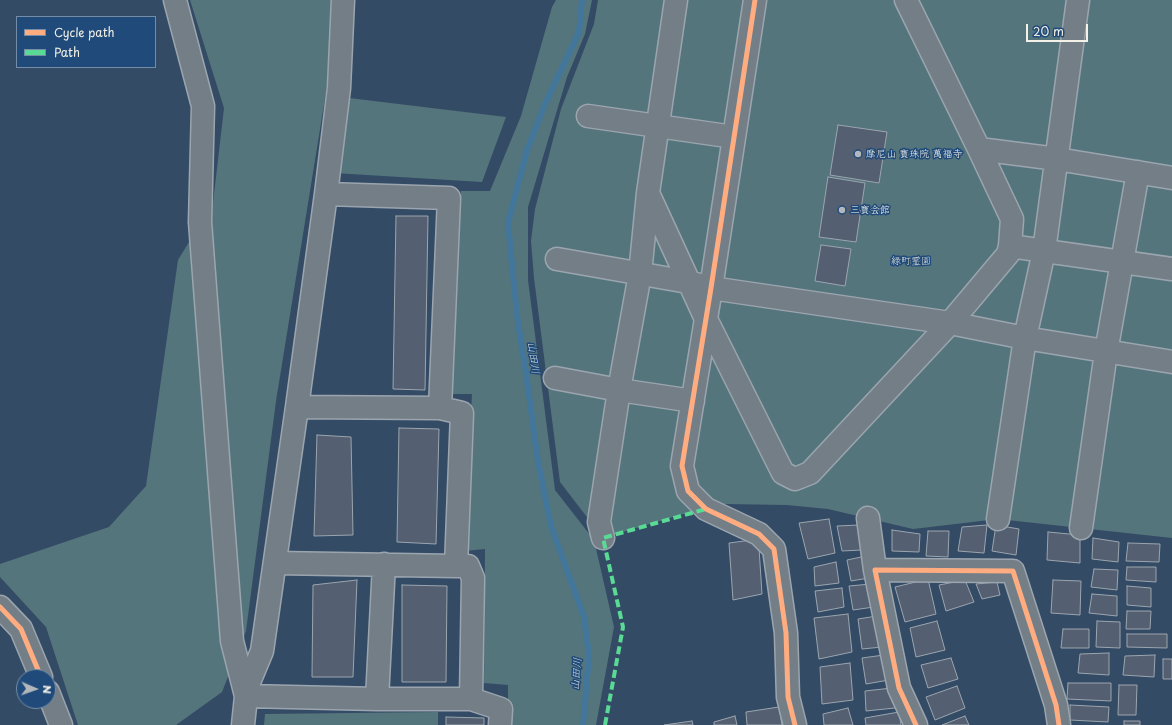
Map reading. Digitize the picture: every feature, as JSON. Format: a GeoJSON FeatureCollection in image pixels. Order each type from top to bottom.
{"type":"FeatureCollection","features":[{"type":"Feature","properties":{"kind":"street"},"geometry":{"type":"LineString","coordinates":[[175,0],[203,106],[200,222],[232,641],[246,696]]}},
{"type":"Feature","properties":{"kind":"street"},"geometry":{"type":"LineString","coordinates":[[243,725],[247,687],[262,651],[297,407],[339,88],[343,0]]}},
{"type":"Feature","properties":{"kind":"street"},"geometry":{"type":"LineString","coordinates":[[603,538],[599,522],[619,390],[640,274],[648,193],[676,0]]}},
{"type":"Feature","properties":{"kind":"street"},"geometry":{"type":"LineString","coordinates":[[755,0],[682,466],[688,491],[706,509],[759,534],[774,549],[786,633],[788,697],[794,725]]}},
{"type":"Feature","properties":{"kind":"street"},"geometry":{"type":"LineString","coordinates":[[648,193],[688,282],[783,473],[795,479],[810,473],[950,324],[1008,254],[1010,246],[1012,219],[906,0]]}},
{"type":"Feature","properties":{"kind":"street"},"geometry":{"type":"LineString","coordinates":[[998,519],[1025,338],[1044,251],[1078,0]]}},
{"type":"Feature","properties":{"kind":"street"},"geometry":{"type":"LineString","coordinates":[[588,116],[734,137]]}},
{"type":"Feature","properties":{"kind":"street"},"geometry":{"type":"LineString","coordinates":[[979,149],[1057,159],[1172,178]]}},
{"type":"Feature","properties":{"kind":"street"},"geometry":{"type":"LineString","coordinates":[[1080,528],[1106,352],[1138,172]]}},
{"type":"Feature","properties":{"kind":"street"},"geometry":{"type":"LineString","coordinates":[[326,194],[449,198],[440,408]]}},
{"type":"Feature","properties":{"kind":"street"},"geometry":{"type":"LineString","coordinates":[[1010,246],[1172,269]]}},
{"type":"Feature","properties":{"kind":"street"},"geometry":{"type":"LineString","coordinates":[[557,259],[688,282],[711,288],[950,324],[1106,352],[1172,362]]}},
{"type":"Feature","properties":{"kind":"street"},"geometry":{"type":"LineString","coordinates":[[555,378],[619,390],[693,401]]}},
{"type":"Feature","properties":{"kind":"street"},"geometry":{"type":"LineString","coordinates":[[297,407],[440,408],[462,413],[456,566]]}},
{"type":"Feature","properties":{"kind":"street"},"geometry":{"type":"LineString","coordinates":[[868,518],[875,570],[899,688],[916,725]]}},
{"type":"Feature","properties":{"kind":"street"},"geometry":{"type":"LineString","coordinates":[[275,563],[468,566],[473,578],[472,699]]}},
{"type":"Feature","properties":{"kind":"street"},"geometry":{"type":"LineString","coordinates":[[377,699],[384,564]]}},
{"type":"Feature","properties":{"kind":"street"},"geometry":{"type":"LineString","coordinates":[[875,570],[1013,571],[1056,705],[1060,725]]}},
{"type":"Feature","properties":{"kind":"street"},"geometry":{"type":"LineString","coordinates":[[0,607],[21,629],[38,669]]}},
{"type":"Feature","properties":{"kind":"street"},"geometry":{"type":"LineString","coordinates":[[246,696],[377,699],[472,699],[501,708],[500,725]]}},
{"type":"Feature","properties":{"kind":"street"},"geometry":{"type":"LineString","coordinates":[[55,709],[62,725]]}},
{"type":"Feature","properties":{"kind":"green space"},"geometry":{"type":"Polygon","coordinates":[[[190,0],[333,0],[327,86],[276,401],[246,631],[222,692],[176,725],[78,725],[46,627],[0,577],[0,564],[109,527],[146,486],[178,260],[213,203],[224,108],[190,0]]]}},
{"type":"Feature","properties":{"kind":"green space"},"geometry":{"type":"Polygon","coordinates":[[[556,0],[592,0],[585,34],[567,77],[528,207],[528,280],[555,490],[594,540],[614,627],[596,725],[508,725],[508,685],[484,683],[485,549],[464,551],[472,394],[451,394],[461,191],[490,191],[521,116],[552,7],[556,0]]]}},
{"type":"Feature","properties":{"kind":"green space","name":"緑町霊園"},"geometry":{"type":"Polygon","coordinates":[[[598,0],[1172,0],[1172,538],[998,519],[913,529],[828,509],[787,505],[725,504],[693,511],[603,538],[560,482],[534,278],[531,241],[535,209],[561,109],[594,24],[598,0]]]}},
{"type":"Feature","properties":{"kind":"green space"},"geometry":{"type":"Polygon","coordinates":[[[349,98],[506,117],[482,182],[334,173],[349,98]]]}},
{"type":"Feature","properties":{"kind":"green space"},"geometry":{"type":"Polygon","coordinates":[[[438,712],[438,725],[264,725],[265,714],[438,712]]]}},
{"type":"Feature","properties":{"kind":"building","name":"摩尼山 寶珠院 萬福寺"},"geometry":{"type":"Polygon","coordinates":[[[838,125],[887,132],[879,183],[830,175],[838,125]]]}},
{"type":"Feature","properties":{"kind":"building","name":"三寶会館"},"geometry":{"type":"Polygon","coordinates":[[[828,177],[865,183],[856,242],[819,237],[828,177]]]}},
{"type":"Feature","properties":{"kind":"building"},"geometry":{"type":"Polygon","coordinates":[[[396,216],[428,216],[425,390],[393,389],[396,216]]]}},
{"type":"Feature","properties":{"kind":"building"},"geometry":{"type":"Polygon","coordinates":[[[821,245],[851,249],[845,286],[815,281],[821,245]]]}},
{"type":"Feature","properties":{"kind":"building"},"geometry":{"type":"Polygon","coordinates":[[[399,428],[439,429],[436,544],[397,542],[399,428]]]}},
{"type":"Feature","properties":{"kind":"building"},"geometry":{"type":"Polygon","coordinates":[[[317,435],[351,437],[353,535],[314,536],[317,435]]]}},
{"type":"Feature","properties":{"kind":"building"},"geometry":{"type":"Polygon","coordinates":[[[829,519],[835,553],[808,559],[799,523],[829,519]]]}},
{"type":"Feature","properties":{"kind":"building"},"geometry":{"type":"Polygon","coordinates":[[[859,525],[862,550],[842,551],[837,526],[859,525]]]}},
{"type":"Feature","properties":{"kind":"building"},"geometry":{"type":"Polygon","coordinates":[[[987,525],[984,553],[958,551],[962,527],[987,525]]]}},
{"type":"Feature","properties":{"kind":"building"},"geometry":{"type":"Polygon","coordinates":[[[996,525],[1019,529],[1016,555],[992,551],[996,525]]]}},
{"type":"Feature","properties":{"kind":"building"},"geometry":{"type":"Polygon","coordinates":[[[892,530],[920,534],[919,552],[892,551],[892,530]]]}},
{"type":"Feature","properties":{"kind":"building"},"geometry":{"type":"Polygon","coordinates":[[[928,531],[949,531],[948,557],[926,556],[928,531]]]}},
{"type":"Feature","properties":{"kind":"building"},"geometry":{"type":"Polygon","coordinates":[[[1048,532],[1080,535],[1080,563],[1047,560],[1048,532]]]}},
{"type":"Feature","properties":{"kind":"building"},"geometry":{"type":"Polygon","coordinates":[[[1093,538],[1119,542],[1118,562],[1092,559],[1093,538]]]}},
{"type":"Feature","properties":{"kind":"building"},"geometry":{"type":"Polygon","coordinates":[[[752,540],[759,548],[762,594],[733,600],[729,543],[752,540]]]}},
{"type":"Feature","properties":{"kind":"building"},"geometry":{"type":"Polygon","coordinates":[[[1128,543],[1160,544],[1159,562],[1126,561],[1128,543]]]}},
{"type":"Feature","properties":{"kind":"building"},"geometry":{"type":"Polygon","coordinates":[[[866,556],[869,578],[851,581],[847,560],[866,556]]]}},
{"type":"Feature","properties":{"kind":"building"},"geometry":{"type":"Polygon","coordinates":[[[836,562],[839,583],[815,586],[814,567],[836,562]]]}},
{"type":"Feature","properties":{"kind":"building"},"geometry":{"type":"Polygon","coordinates":[[[1127,567],[1156,567],[1156,582],[1126,580],[1127,567]]]}},
{"type":"Feature","properties":{"kind":"building"},"geometry":{"type":"Polygon","coordinates":[[[1094,569],[1118,570],[1117,590],[1091,587],[1094,569]]]}},
{"type":"Feature","properties":{"kind":"building"},"geometry":{"type":"Polygon","coordinates":[[[928,579],[936,614],[905,622],[895,587],[928,579]]]}},
{"type":"Feature","properties":{"kind":"building"},"geometry":{"type":"Polygon","coordinates":[[[357,580],[353,677],[312,677],[313,585],[357,580]]]}},
{"type":"Feature","properties":{"kind":"building"},"geometry":{"type":"Polygon","coordinates":[[[965,580],[974,602],[946,611],[939,585],[965,580]]]}},
{"type":"Feature","properties":{"kind":"building"},"geometry":{"type":"Polygon","coordinates":[[[1053,580],[1081,581],[1080,615],[1051,613],[1053,580]]]}},
{"type":"Feature","properties":{"kind":"building"},"geometry":{"type":"Polygon","coordinates":[[[997,582],[1000,595],[982,599],[976,584],[997,582]]]}},
{"type":"Feature","properties":{"kind":"building"},"geometry":{"type":"Polygon","coordinates":[[[871,584],[874,607],[853,610],[849,586],[871,584]]]}},
{"type":"Feature","properties":{"kind":"building"},"geometry":{"type":"Polygon","coordinates":[[[402,585],[447,586],[446,682],[402,682],[402,585]]]}},
{"type":"Feature","properties":{"kind":"building"},"geometry":{"type":"Polygon","coordinates":[[[1127,586],[1151,588],[1151,607],[1127,605],[1127,586]]]}},
{"type":"Feature","properties":{"kind":"building"},"geometry":{"type":"Polygon","coordinates":[[[842,588],[844,607],[818,612],[815,591],[842,588]]]}},
{"type":"Feature","properties":{"kind":"building"},"geometry":{"type":"Polygon","coordinates":[[[1092,594],[1117,596],[1117,616],[1089,613],[1092,594]]]}},
{"type":"Feature","properties":{"kind":"building"},"geometry":{"type":"Polygon","coordinates":[[[1127,611],[1151,611],[1150,629],[1126,629],[1127,611]]]}},
{"type":"Feature","properties":{"kind":"building"},"geometry":{"type":"Polygon","coordinates":[[[848,614],[852,652],[819,659],[814,618],[848,614]]]}},
{"type":"Feature","properties":{"kind":"building"},"geometry":{"type":"Polygon","coordinates":[[[877,616],[882,647],[862,649],[858,619],[877,616]]]}},
{"type":"Feature","properties":{"kind":"building"},"geometry":{"type":"Polygon","coordinates":[[[937,621],[945,650],[916,657],[910,628],[937,621]]]}},
{"type":"Feature","properties":{"kind":"building"},"geometry":{"type":"Polygon","coordinates":[[[1097,621],[1120,622],[1120,648],[1096,647],[1097,621]]]}},
{"type":"Feature","properties":{"kind":"building"},"geometry":{"type":"Polygon","coordinates":[[[1063,629],[1089,629],[1089,648],[1061,648],[1063,629]]]}},
{"type":"Feature","properties":{"kind":"building"},"geometry":{"type":"Polygon","coordinates":[[[1127,634],[1167,634],[1167,648],[1127,647],[1127,634]]]}},
{"type":"Feature","properties":{"kind":"building"},"geometry":{"type":"Polygon","coordinates":[[[1109,653],[1109,675],[1078,673],[1080,654],[1109,653]]]}},
{"type":"Feature","properties":{"kind":"building"},"geometry":{"type":"Polygon","coordinates":[[[884,655],[889,680],[866,684],[862,658],[884,655]]]}},
{"type":"Feature","properties":{"kind":"building"},"geometry":{"type":"Polygon","coordinates":[[[1155,655],[1154,677],[1123,675],[1125,656],[1155,655]]]}},
{"type":"Feature","properties":{"kind":"building"},"geometry":{"type":"Polygon","coordinates":[[[951,658],[958,679],[928,688],[921,665],[951,658]]]}},
{"type":"Feature","properties":{"kind":"building"},"geometry":{"type":"Polygon","coordinates":[[[1163,659],[1172,659],[1172,679],[1163,679],[1163,659]]]}},
{"type":"Feature","properties":{"kind":"building"},"geometry":{"type":"Polygon","coordinates":[[[850,663],[853,700],[822,704],[820,667],[850,663]]]}},
{"type":"Feature","properties":{"kind":"building"},"geometry":{"type":"Polygon","coordinates":[[[1068,683],[1111,683],[1111,701],[1067,699],[1068,683]]]}},
{"type":"Feature","properties":{"kind":"building"},"geometry":{"type":"Polygon","coordinates":[[[1119,685],[1137,685],[1136,715],[1118,715],[1119,685]]]}},
{"type":"Feature","properties":{"kind":"building"},"geometry":{"type":"Polygon","coordinates":[[[957,686],[965,708],[935,720],[926,697],[957,686]]]}},
{"type":"Feature","properties":{"kind":"building"},"geometry":{"type":"Polygon","coordinates":[[[892,688],[895,708],[866,711],[865,691],[892,688]]]}},
{"type":"Feature","properties":{"kind":"building"},"geometry":{"type":"Polygon","coordinates":[[[1070,705],[1109,707],[1108,722],[1070,720],[1070,705]]]}},
{"type":"Feature","properties":{"kind":"building"},"geometry":{"type":"Polygon","coordinates":[[[779,707],[782,725],[747,725],[746,712],[779,707]]]}},
{"type":"Feature","properties":{"kind":"building"},"geometry":{"type":"Polygon","coordinates":[[[848,708],[853,725],[824,725],[823,714],[848,708]]]}},
{"type":"Feature","properties":{"kind":"building"},"geometry":{"type":"Polygon","coordinates":[[[899,712],[901,725],[866,725],[865,718],[899,712]]]}},
{"type":"Feature","properties":{"kind":"building"},"geometry":{"type":"Polygon","coordinates":[[[735,716],[737,725],[714,725],[714,722],[735,716]]]}},
{"type":"Feature","properties":{"kind":"building"},"geometry":{"type":"Polygon","coordinates":[[[965,716],[969,725],[942,725],[965,716]]]}},
{"type":"Feature","properties":{"kind":"building"},"geometry":{"type":"Polygon","coordinates":[[[446,717],[484,718],[484,725],[446,725],[446,717]]]}},
{"type":"Feature","properties":{"kind":"building"},"geometry":{"type":"Polygon","coordinates":[[[692,721],[693,725],[664,725],[692,721]]]}},
{"type":"Feature","properties":{"kind":"building"},"geometry":{"type":"Polygon","coordinates":[[[1124,721],[1140,721],[1140,725],[1124,725],[1124,721]]]}},
{"type":"Feature","properties":{"kind":"waterway","name":"山田川"},"geometry":{"type":"LineString","coordinates":[[582,0],[579,32],[545,104],[527,150],[508,223],[517,316],[538,462],[551,526],[584,617],[589,656],[583,725]]}},
{"type":"Feature","properties":{"kind":"marked path"},"geometry":{"type":"LineString","coordinates":[[605,725],[623,627],[603,538],[706,509]]}},
{"type":"Feature","properties":{"kind":"cycle path"},"geometry":{"type":"LineString","coordinates":[[755,0],[682,466],[688,491],[706,509],[759,534],[774,549],[786,633],[788,697],[795,725]]}},
{"type":"Feature","properties":{"kind":"cycle path"},"geometry":{"type":"LineString","coordinates":[[916,725],[899,688],[875,570],[1013,571],[1056,705],[1059,725]]}},
{"type":"Feature","properties":{"kind":"cycle path"},"geometry":{"type":"LineString","coordinates":[[0,607],[21,629],[38,669]]}},
{"type":"Feature","properties":{"kind":"place","name":"摩尼山 寶珠院 萬福寺"},"geometry":{"type":"Point","coordinates":[858,154]}},
{"type":"Feature","properties":{"kind":"place","name":"三寶会館"},"geometry":{"type":"Point","coordinates":[842,210]}}]}
